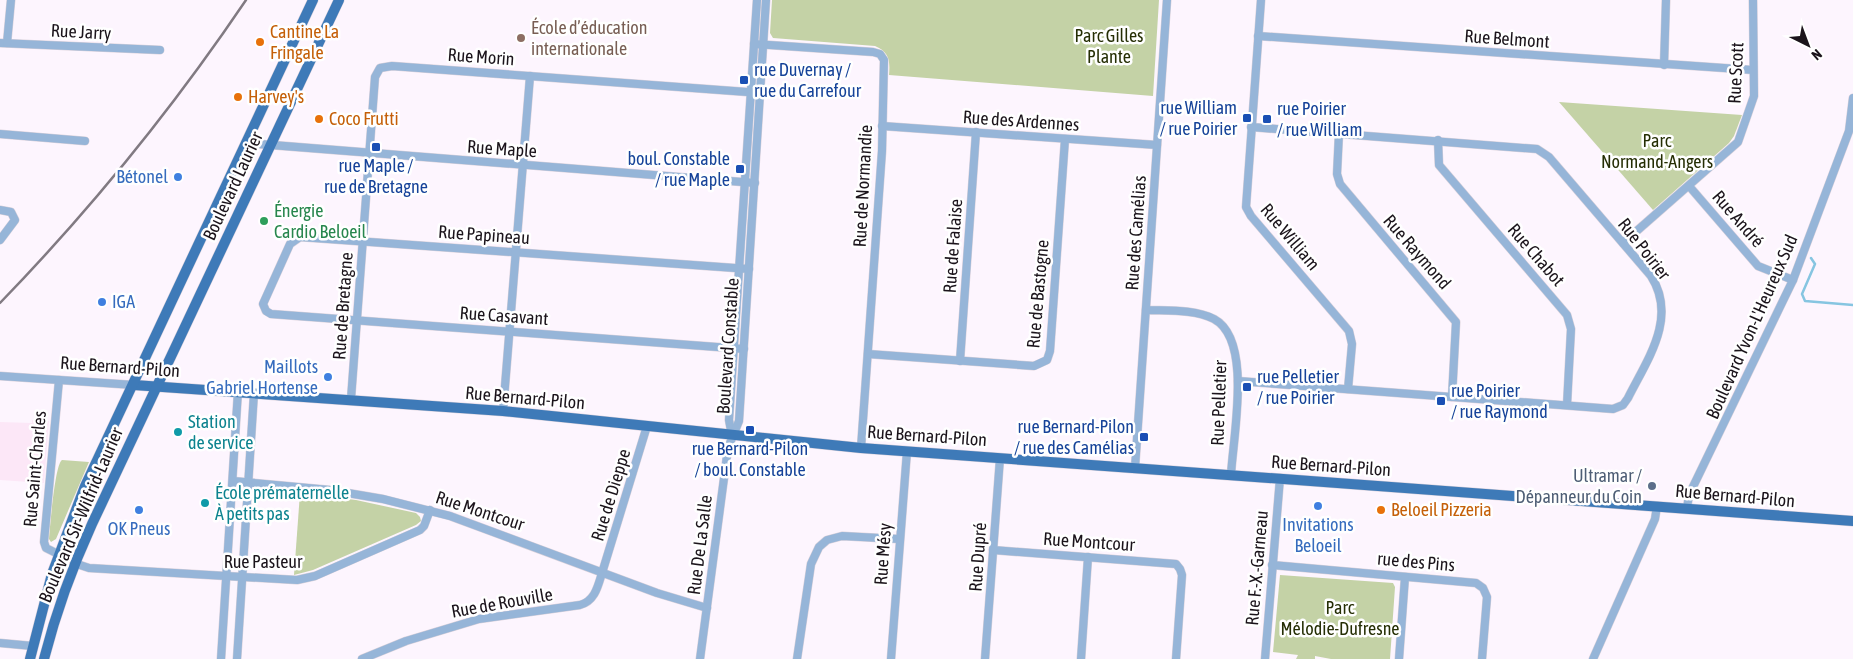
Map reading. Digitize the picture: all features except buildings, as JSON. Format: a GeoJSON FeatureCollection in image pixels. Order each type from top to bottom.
{"type":"FeatureCollection","features":[{"type":"Feature","properties":{"kind":"main road","name":"Boulevard Laurier"},"geometry":{"type":"LineString","coordinates":[[134,385],[313,0]]}},
{"type":"Feature","properties":{"kind":"main road","name":"Boulevard Laurier"},"geometry":{"type":"LineString","coordinates":[[156,386],[339,0]]}},
{"type":"Feature","properties":{"kind":"main road","name":"Rue Bernard-Pilon"},"geometry":{"type":"LineString","coordinates":[[134,385],[503,411],[861,448],[1853,521]]}},
{"type":"Feature","properties":{"kind":"main road","name":"Boulevard Sir-Wilfrid-Laurier"},"geometry":{"type":"LineString","coordinates":[[30,659],[58,554],[85,486],[134,385]]}},
{"type":"Feature","properties":{"kind":"main road","name":"Boulevard Sir-Wilfrid-Laurier"},"geometry":{"type":"LineString","coordinates":[[44,659],[55,617],[74,564],[156,386]]}},
{"type":"Feature","properties":{"kind":"street"},"geometry":{"type":"LineString","coordinates":[[4,43],[11,0]]}},
{"type":"Feature","properties":{"kind":"street","name":"Boulevard Constable"},"geometry":{"type":"LineString","coordinates":[[732,436],[729,420],[757,0]]}},
{"type":"Feature","properties":{"kind":"street","name":"Boulevard Constable"},"geometry":{"type":"LineString","coordinates":[[732,436],[739,421],[766,0]]}},
{"type":"Feature","properties":{"kind":"street","name":"Rue des Camélias"},"geometry":{"type":"LineString","coordinates":[[1135,468],[1167,0]]}},
{"type":"Feature","properties":{"kind":"street","name":"Rue William"},"geometry":{"type":"LineString","coordinates":[[1261,0],[1245,200],[1247,210],[1349,331],[1352,344],[1348,389]]}},
{"type":"Feature","properties":{"kind":"street"},"geometry":{"type":"LineString","coordinates":[[1664,65],[1666,0]]}},
{"type":"Feature","properties":{"kind":"street","name":"Rue Scott"},"geometry":{"type":"LineString","coordinates":[[1623,244],[1738,142],[1752,104],[1753,0]]}},
{"type":"Feature","properties":{"kind":"street","name":"Rue Belmont"},"geometry":{"type":"LineString","coordinates":[[1258,36],[1753,70]]}},
{"type":"Feature","properties":{"kind":"street","name":"Rue Jarry"},"geometry":{"type":"LineString","coordinates":[[4,43],[160,50]]}},
{"type":"Feature","properties":{"kind":"street","name":"Rue de Normandie"},"geometry":{"type":"LineString","coordinates":[[754,44],[873,52],[880,54],[884,65],[882,126],[861,448]]}},
{"type":"Feature","properties":{"kind":"street","name":"Rue Morin"},"geometry":{"type":"LineString","coordinates":[[380,68],[392,66],[761,93]]}},
{"type":"Feature","properties":{"kind":"street","name":"Rue de Bretagne"},"geometry":{"type":"LineString","coordinates":[[351,399],[375,75],[380,68]]}},
{"type":"Feature","properties":{"kind":"street"},"geometry":{"type":"LineString","coordinates":[[503,411],[530,76]]}},
{"type":"Feature","properties":{"kind":"street","name":"Boulevard Yvon-L'Heureux Sud"},"geometry":{"type":"LineString","coordinates":[[1687,508],[1689,495],[1793,280],[1849,131],[1853,98]]}},
{"type":"Feature","properties":{"kind":"street","name":"Rue des Ardennes"},"geometry":{"type":"LineString","coordinates":[[882,126],[1157,145]]}},
{"type":"Feature","properties":{"kind":"street","name":"Rue Poirier"},"geometry":{"type":"LineString","coordinates":[[1238,381],[1614,409],[1623,405],[1660,330],[1663,310],[1659,290],[1651,276],[1549,157],[1540,150],[1530,146],[1251,127]]}},
{"type":"Feature","properties":{"kind":"street","name":"Rue de Falaise"},"geometry":{"type":"LineString","coordinates":[[960,361],[976,132]]}},
{"type":"Feature","properties":{"kind":"street","name":"Rue Raymond"},"geometry":{"type":"LineString","coordinates":[[1339,133],[1337,174],[1340,184],[1456,322],[1452,397]]}},
{"type":"Feature","properties":{"kind":"street"},"geometry":{"type":"LineString","coordinates":[[0,134],[85,141]]}},
{"type":"Feature","properties":{"kind":"street","name":"Rue de Bastogne"},"geometry":{"type":"LineString","coordinates":[[868,354],[1036,366],[1043,364],[1049,356],[1065,139]]}},
{"type":"Feature","properties":{"kind":"street","name":"Rue Chabot"},"geometry":{"type":"LineString","coordinates":[[1438,140],[1439,165],[1567,314],[1571,329],[1567,405]]}},
{"type":"Feature","properties":{"kind":"street","name":"Rue Maple"},"geometry":{"type":"LineString","coordinates":[[246,143],[755,183]]}},
{"type":"Feature","properties":{"kind":"street","name":"Rue André"},"geometry":{"type":"LineString","coordinates":[[1689,186],[1758,266],[1793,280]]}},
{"type":"Feature","properties":{"kind":"street"},"geometry":{"type":"LineString","coordinates":[[0,210],[10,211],[15,216],[14,224],[0,240]]}},
{"type":"Feature","properties":{"kind":"street","name":"Rue Papineau"},"geometry":{"type":"LineString","coordinates":[[263,308],[264,298],[290,244],[295,239],[303,237],[749,269]]}},
{"type":"Feature","properties":{"kind":"street","name":"Rue Casavant"},"geometry":{"type":"LineString","coordinates":[[263,308],[271,314],[744,349]]}},
{"type":"Feature","properties":{"kind":"street","name":"Rue Pelletier"},"geometry":{"type":"LineString","coordinates":[[1146,310],[1199,314],[1219,322],[1228,332],[1234,344],[1238,381],[1231,475]]}},
{"type":"Feature","properties":{"kind":"street","name":"Rue Bernard-Pilon"},"geometry":{"type":"LineString","coordinates":[[0,376],[134,385]]}},
{"type":"Feature","properties":{"kind":"street","name":"Rue Saint-Charles"},"geometry":{"type":"LineString","coordinates":[[58,380],[44,542],[46,548],[58,554]]}},
{"type":"Feature","properties":{"kind":"street"},"geometry":{"type":"LineString","coordinates":[[222,659],[238,391]]}},
{"type":"Feature","properties":{"kind":"street"},"geometry":{"type":"LineString","coordinates":[[237,659],[254,392]]}},
{"type":"Feature","properties":{"kind":"street","name":"Rue de Dieppe"},"geometry":{"type":"LineString","coordinates":[[602,573],[647,426]]}},
{"type":"Feature","properties":{"kind":"street","name":"Rue De La Salle"},"geometry":{"type":"LineString","coordinates":[[700,659],[728,448],[732,436]]}},
{"type":"Feature","properties":{"kind":"street","name":"Rue Mésy"},"geometry":{"type":"LineString","coordinates":[[891,659],[906,451]]}},
{"type":"Feature","properties":{"kind":"street","name":"Rue Dupré"},"geometry":{"type":"LineString","coordinates":[[985,659],[1000,458]]}},
{"type":"Feature","properties":{"kind":"street","name":"Rue F.-X.-Garneau"},"geometry":{"type":"LineString","coordinates":[[1265,659],[1280,478]]}},
{"type":"Feature","properties":{"kind":"street","name":"Rue Montcour"},"geometry":{"type":"LineString","coordinates":[[233,481],[330,490],[383,499],[430,510],[500,533],[657,593],[707,608]]}},
{"type":"Feature","properties":{"kind":"street"},"geometry":{"type":"LineString","coordinates":[[1593,659],[1654,519],[1657,506]]}},
{"type":"Feature","properties":{"kind":"street","name":"Rue Pasteur"},"geometry":{"type":"LineString","coordinates":[[74,564],[89,568],[297,580],[315,576],[420,530],[424,526],[430,510]]}},
{"type":"Feature","properties":{"kind":"street"},"geometry":{"type":"LineString","coordinates":[[797,659],[811,564],[819,547],[828,540],[842,536],[899,540]]}},
{"type":"Feature","properties":{"kind":"street","name":"Rue Montcour"},"geometry":{"type":"LineString","coordinates":[[993,550],[1171,563],[1180,569],[1182,576],[1176,659]]}},
{"type":"Feature","properties":{"kind":"street"},"geometry":{"type":"LineString","coordinates":[[1081,659],[1088,557]]}},
{"type":"Feature","properties":{"kind":"street","name":"rue des Pins"},"geometry":{"type":"LineString","coordinates":[[1272,565],[1472,582],[1483,588],[1487,597],[1482,659]]}},
{"type":"Feature","properties":{"kind":"street","name":"Rue de Rouville"},"geometry":{"type":"LineString","coordinates":[[362,659],[415,638],[479,618],[583,605],[592,598],[602,573]]}},
{"type":"Feature","properties":{"kind":"street"},"geometry":{"type":"LineString","coordinates":[[1399,659],[1405,577]]}},
{"type":"Feature","properties":{"kind":"street"},"geometry":{"type":"LineString","coordinates":[[0,643],[33,646]]}},
{"type":"Feature","properties":{"kind":"shaded area"},"geometry":{"type":"Polygon","coordinates":[[[32,420],[49,421],[44,483],[0,480],[0,422],[32,423],[32,420]]]}},
{"type":"Feature","properties":{"kind":"green space","name":"Parc Gilles Plante"},"geometry":{"type":"Polygon","coordinates":[[[772,0],[1159,0],[1153,96],[889,75],[888,58],[884,51],[875,46],[773,38],[770,33],[772,0]]]}},
{"type":"Feature","properties":{"kind":"green space","name":"Parc Normand-Angers"},"geometry":{"type":"Polygon","coordinates":[[[1559,102],[1742,115],[1734,136],[1729,143],[1653,210],[1559,102]]]}},
{"type":"Feature","properties":{"kind":"green space"},"geometry":{"type":"Polygon","coordinates":[[[62,460],[89,462],[56,539],[51,542],[49,539],[53,497],[57,472],[62,460]]]}},
{"type":"Feature","properties":{"kind":"green space"},"geometry":{"type":"Polygon","coordinates":[[[300,493],[356,500],[416,513],[421,521],[416,525],[313,570],[294,575],[300,493]]]}},
{"type":"Feature","properties":{"kind":"green space","name":"Parc Mélodie-Dufresne"},"geometry":{"type":"Polygon","coordinates":[[[1280,575],[1393,583],[1395,587],[1390,659],[1331,659],[1315,656],[1315,659],[1296,659],[1298,655],[1273,652],[1280,575]]]}},
{"type":"Feature","properties":{"kind":"waterway"},"geometry":{"type":"LineString","coordinates":[[1811,258],[1815,264],[1802,294],[1805,301],[1853,305]]}},
{"type":"Feature","properties":{"kind":"railway"},"geometry":{"type":"LineString","coordinates":[[0,303],[67,231],[130,157],[190,80],[246,0]]}},
{"type":"Feature","properties":{"kind":"place","name":"École d’éducation internationale"},"geometry":{"type":"Point","coordinates":[521,38]}},
{"type":"Feature","properties":{"kind":"place","name":"Cantine La Fringale"},"geometry":{"type":"Point","coordinates":[260,42]}},
{"type":"Feature","properties":{"kind":"place","name":"rue Duvernay / rue du Carrefour"},"geometry":{"type":"Point","coordinates":[744,80]}},
{"type":"Feature","properties":{"kind":"place","name":"Harvey's"},"geometry":{"type":"Point","coordinates":[238,97]}},
{"type":"Feature","properties":{"kind":"place","name":"rue William / rue Poirier"},"geometry":{"type":"Point","coordinates":[1247,118]}},
{"type":"Feature","properties":{"kind":"place","name":"Coco Frutti"},"geometry":{"type":"Point","coordinates":[319,119]}},
{"type":"Feature","properties":{"kind":"place","name":"rue Poirier / rue William"},"geometry":{"type":"Point","coordinates":[1267,119]}},
{"type":"Feature","properties":{"kind":"place","name":"rue Maple / rue de Bretagne"},"geometry":{"type":"Point","coordinates":[376,147]}},
{"type":"Feature","properties":{"kind":"place","name":"boul. Constable / rue Maple"},"geometry":{"type":"Point","coordinates":[740,169]}},
{"type":"Feature","properties":{"kind":"place","name":"Bétonel"},"geometry":{"type":"Point","coordinates":[178,177]}},
{"type":"Feature","properties":{"kind":"place","name":"Énergie Cardio Beloeil"},"geometry":{"type":"Point","coordinates":[264,221]}},
{"type":"Feature","properties":{"kind":"place","name":"IGA"},"geometry":{"type":"Point","coordinates":[102,302]}},
{"type":"Feature","properties":{"kind":"place","name":"Maillots Gabriel Hortense"},"geometry":{"type":"Point","coordinates":[328,377]}},
{"type":"Feature","properties":{"kind":"place","name":"rue Pelletier / rue Poirier"},"geometry":{"type":"Point","coordinates":[1247,387]}},
{"type":"Feature","properties":{"kind":"place","name":"rue Poirier / rue Raymond"},"geometry":{"type":"Point","coordinates":[1441,401]}},
{"type":"Feature","properties":{"kind":"place","name":"rue Bernard-Pilon / boul. Constable"},"geometry":{"type":"Point","coordinates":[750,430]}},
{"type":"Feature","properties":{"kind":"place","name":"Station de service"},"geometry":{"type":"Point","coordinates":[178,432]}},
{"type":"Feature","properties":{"kind":"place","name":"rue Bernard-Pilon / rue des Camélias"},"geometry":{"type":"Point","coordinates":[1144,437]}},
{"type":"Feature","properties":{"kind":"place","name":"Ultramar / Dépanneur du Coin"},"geometry":{"type":"Point","coordinates":[1652,486]}},
{"type":"Feature","properties":{"kind":"place","name":"École prématernelle À petits pas"},"geometry":{"type":"Point","coordinates":[205,503]}},
{"type":"Feature","properties":{"kind":"place","name":"Invitations Beloeil"},"geometry":{"type":"Point","coordinates":[1318,506]}},
{"type":"Feature","properties":{"kind":"place","name":"OK Pneus"},"geometry":{"type":"Point","coordinates":[139,510]}},
{"type":"Feature","properties":{"kind":"place","name":"Beloeil Pizzeria"},"geometry":{"type":"Point","coordinates":[1381,510]}}]}
